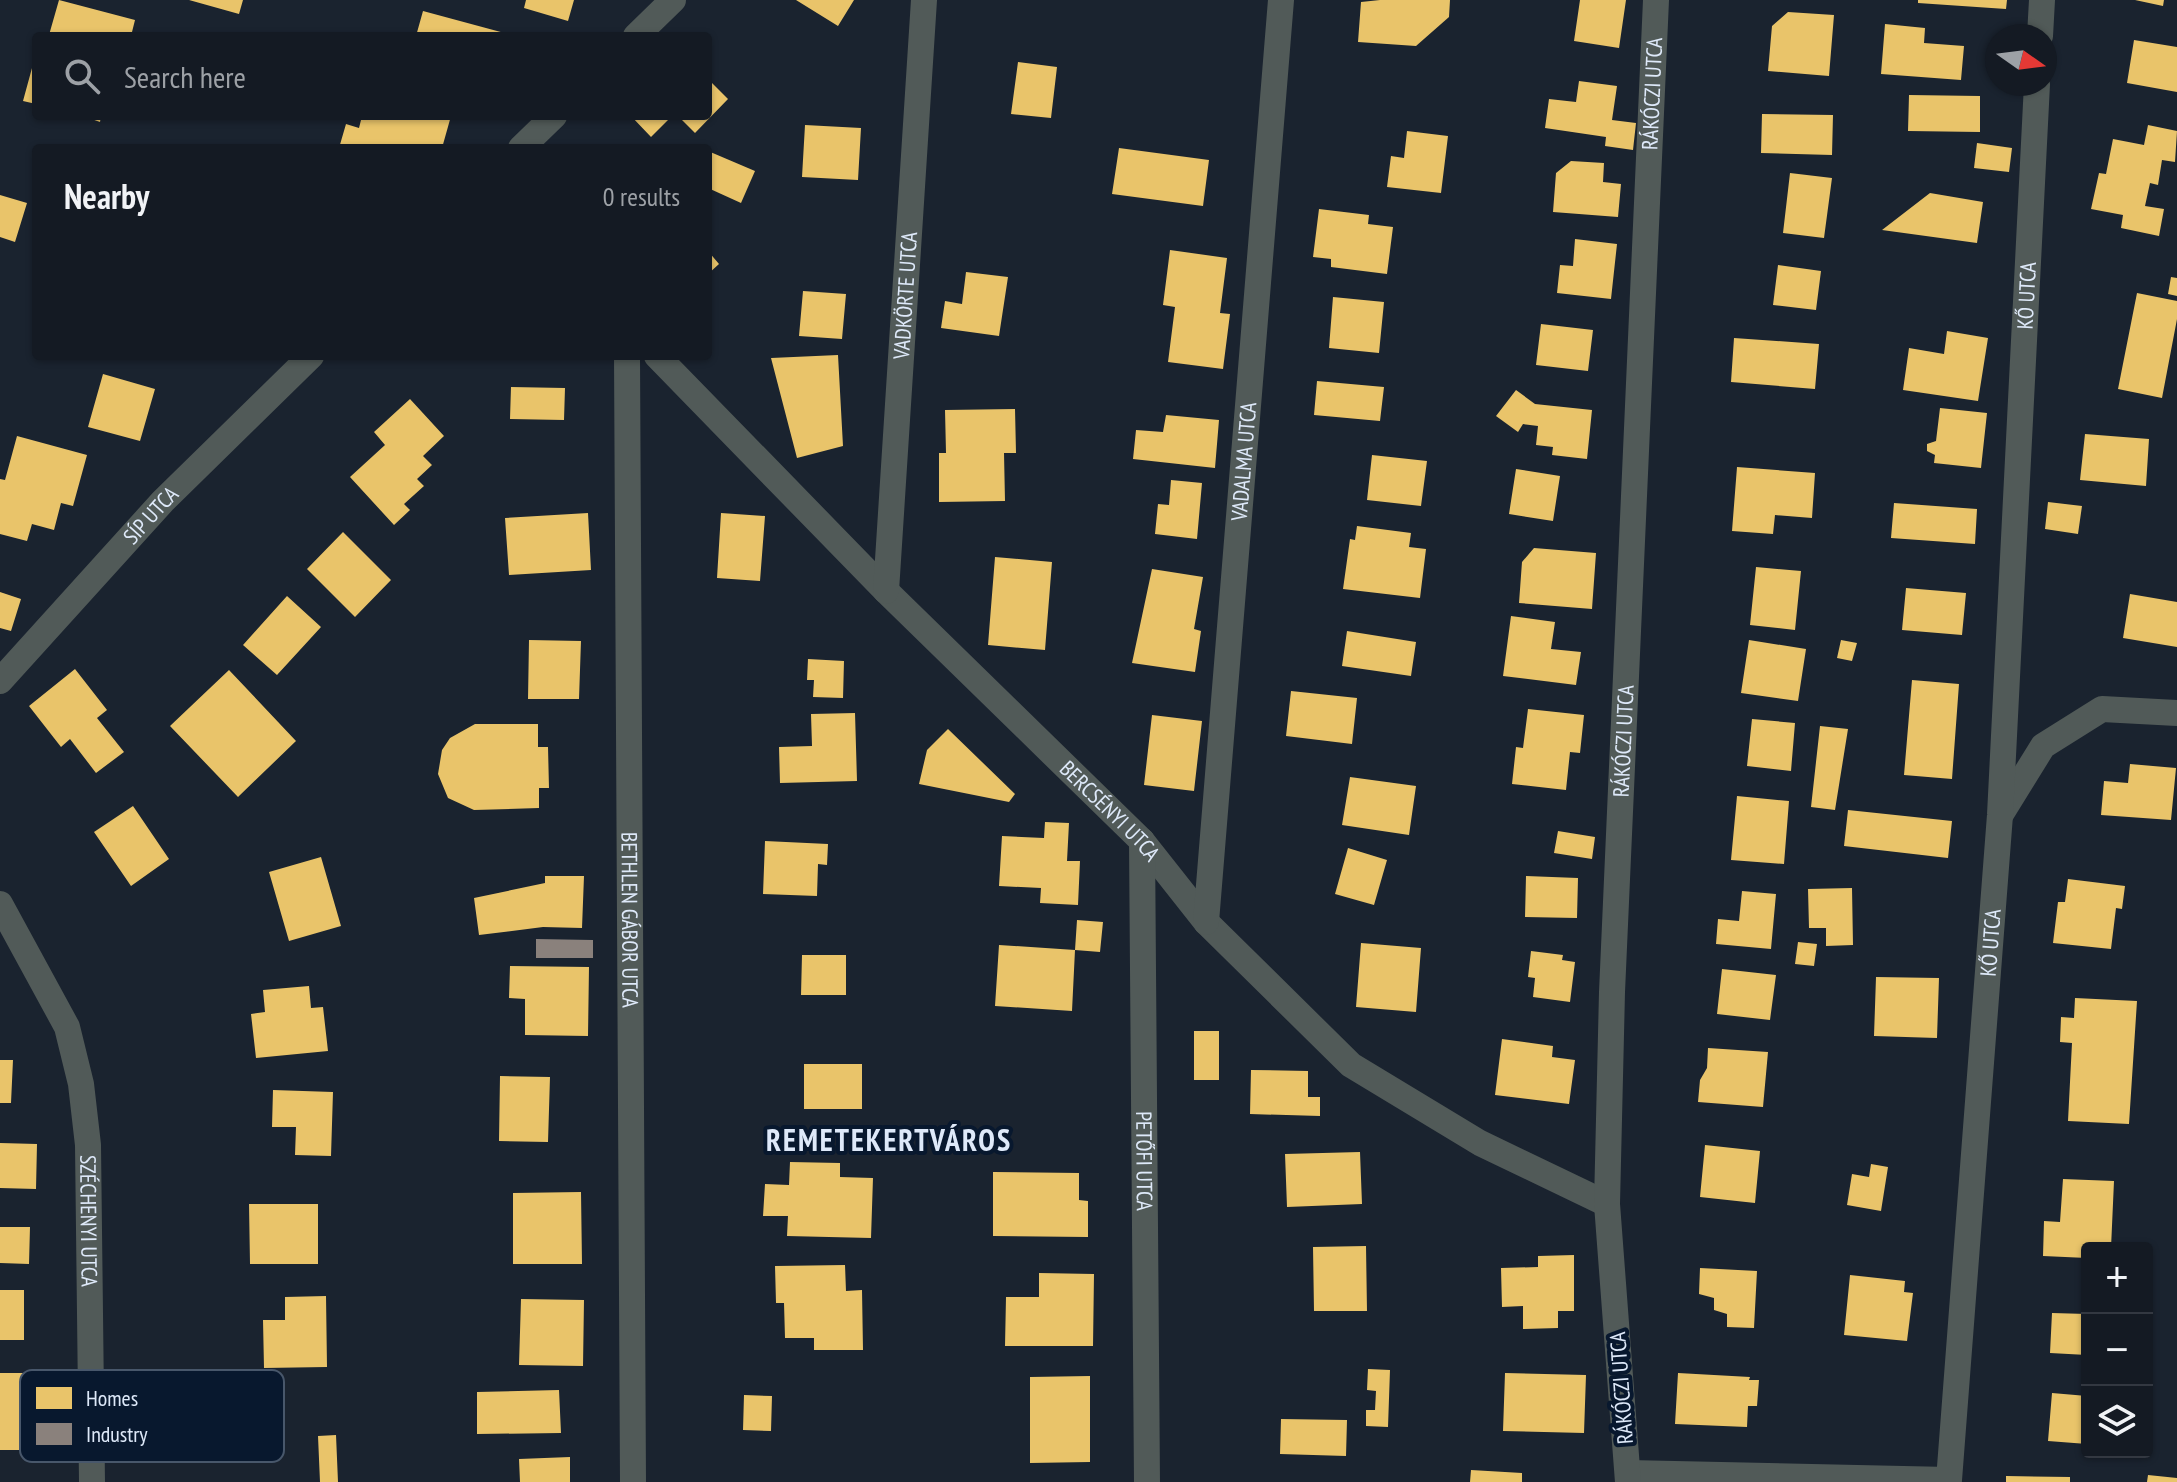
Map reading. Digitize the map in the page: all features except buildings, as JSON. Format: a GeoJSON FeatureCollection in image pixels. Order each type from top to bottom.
{"type":"FeatureCollection","features":[{"type":"Feature","properties":{"kind":"street"},"geometry":{"type":"LineString","coordinates":[[640,32],[673,0]]}},
{"type":"Feature","properties":{"kind":"street","name":"VADKÖRTE UTCA"},"geometry":{"type":"LineString","coordinates":[[886,591],[924,0]]}},
{"type":"Feature","properties":{"kind":"street","name":"VADALMA UTCA"},"geometry":{"type":"LineString","coordinates":[[1206,922],[1281,0]]}},
{"type":"Feature","properties":{"kind":"street","name":"RÁKÓCZI UTCA"},"geometry":{"type":"LineString","coordinates":[[1628,1478],[1607,1204],[1612,992],[1656,0]]}},
{"type":"Feature","properties":{"kind":"street"},"geometry":{"type":"LineString","coordinates":[[2041,24],[2042,0]]}},
{"type":"Feature","properties":{"kind":"street","name":"KŐ UTCA"},"geometry":{"type":"LineString","coordinates":[[1628,1478],[1949,1480],[2000,815],[2036,96]]}},
{"type":"Feature","properties":{"kind":"street"},"geometry":{"type":"LineString","coordinates":[[525,144],[550,120]]}},
{"type":"Feature","properties":{"kind":"street","name":"SÍP UTCA"},"geometry":{"type":"LineString","coordinates":[[0,681],[163,501],[307,360]]}},
{"type":"Feature","properties":{"kind":"street","name":"BETHLEN GÁBOR UTCA"},"geometry":{"type":"LineString","coordinates":[[627,360],[633,1482]]}},
{"type":"Feature","properties":{"kind":"street","name":"BERCSÉNYI UTCA"},"geometry":{"type":"LineString","coordinates":[[661,360],[886,591],[1142,841],[1206,922],[1351,1065],[1480,1143],[1607,1204]]}},
{"type":"Feature","properties":{"kind":"street"},"geometry":{"type":"LineString","coordinates":[[2000,815],[2043,746],[2102,709],[2177,713]]}},
{"type":"Feature","properties":{"kind":"street","name":"PETŐFI UTCA"},"geometry":{"type":"LineString","coordinates":[[1142,841],[1147,1482]]}},
{"type":"Feature","properties":{"kind":"street","name":"SZÉCHENYI UTCA"},"geometry":{"type":"LineString","coordinates":[[0,904],[67,1027],[81,1084],[86,1122],[90,1370]]}},
{"type":"Feature","properties":{"kind":"street"},"geometry":{"type":"LineString","coordinates":[[0,947],[36,969]]}},
{"type":"Feature","properties":{"kind":"street","name":"SZÉCHENYI UTCA"},"geometry":{"type":"LineString","coordinates":[[92,1462],[92,1482]]}},
{"type":"Feature","properties":{"kind":"district","name":"REMETEKERTVÁROS"},"geometry":{"type":"Point","coordinates":[889,1139]}}]}
